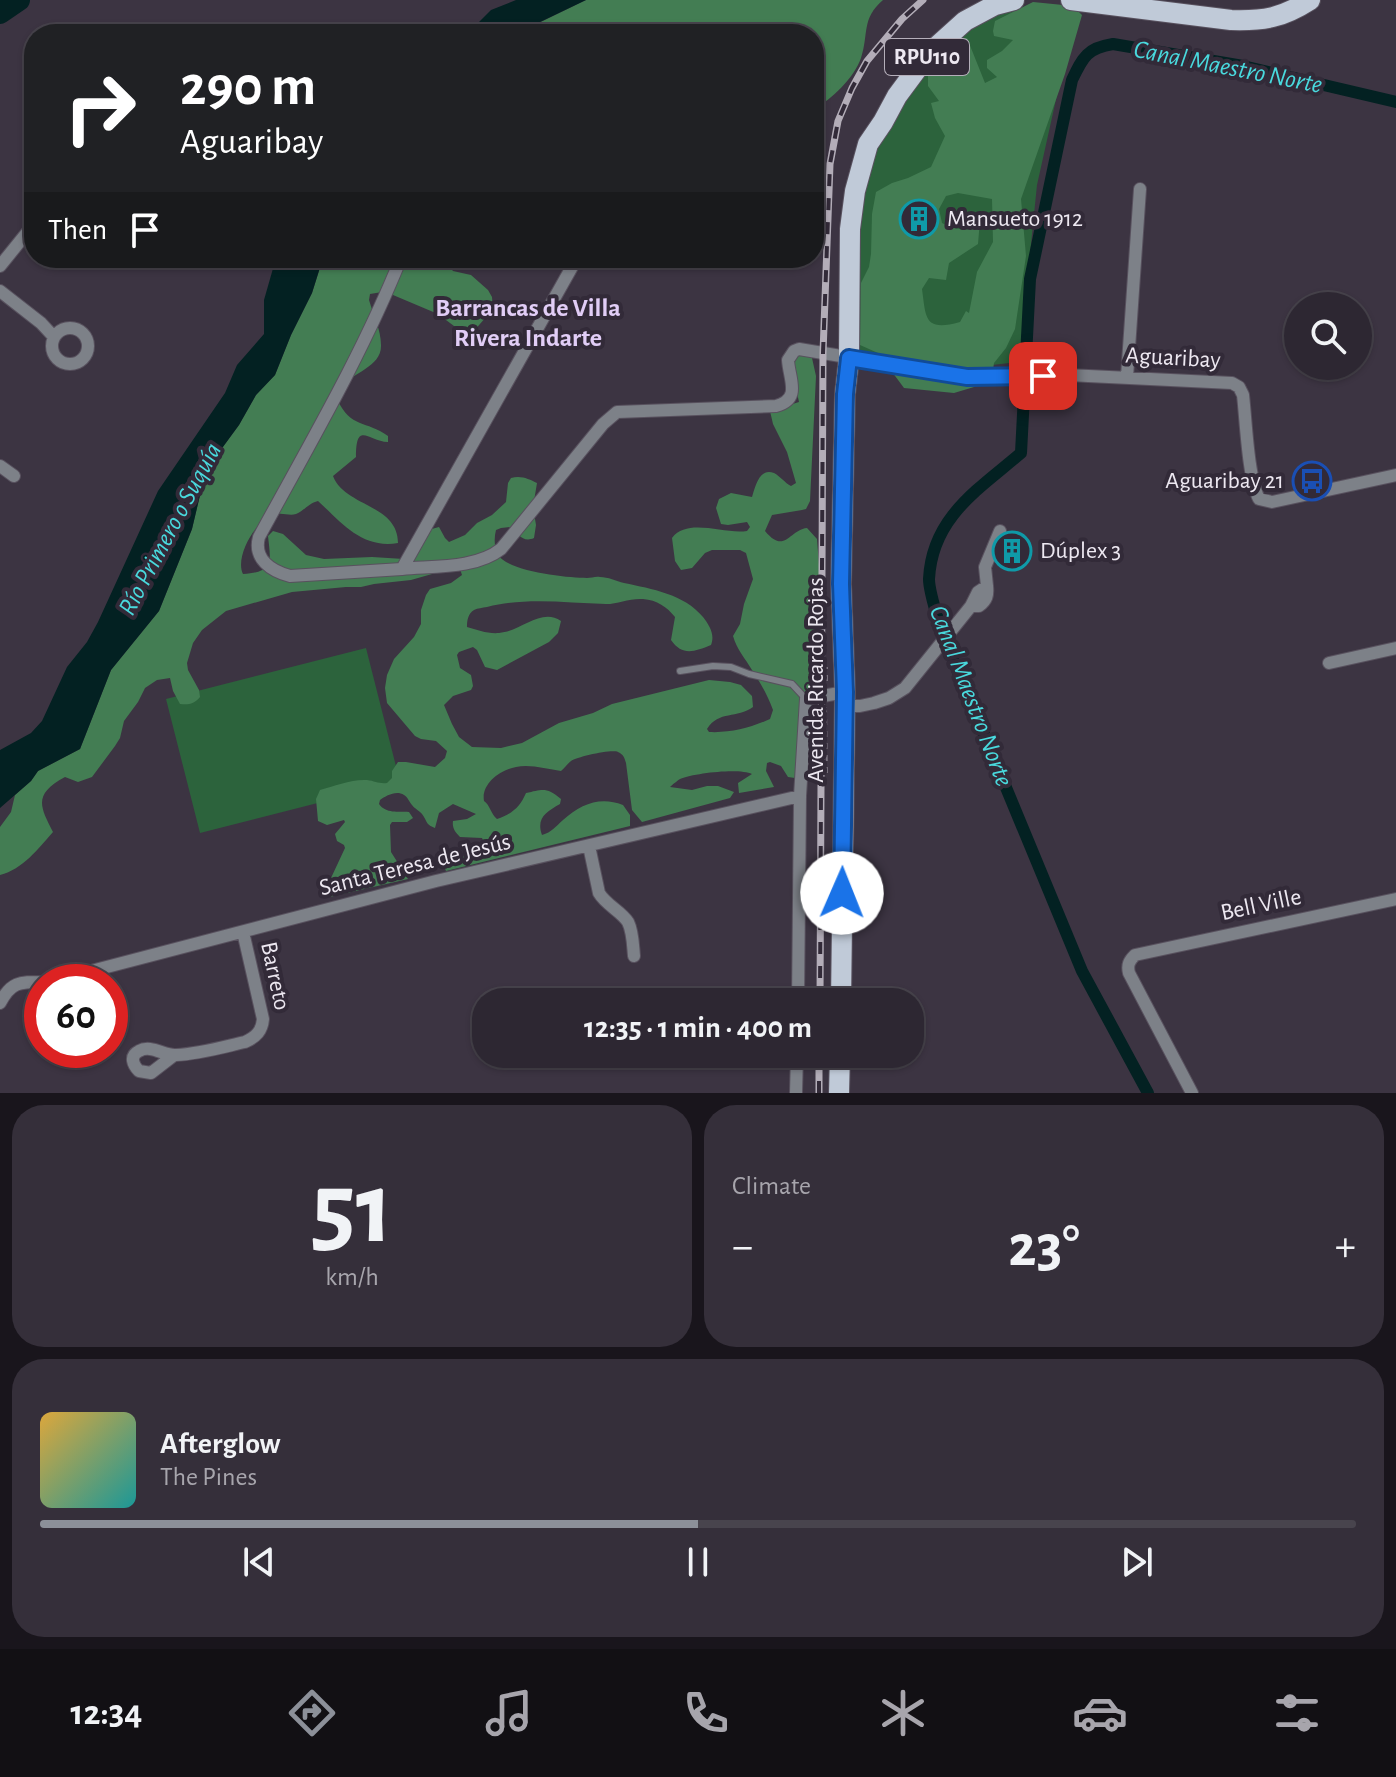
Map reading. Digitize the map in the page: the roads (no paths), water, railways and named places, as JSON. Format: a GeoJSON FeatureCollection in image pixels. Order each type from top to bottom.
{"type":"FeatureCollection","features":[{"type":"Feature","properties":{"kind":"main road","name":"RPU110"},"geometry":{"type":"LineString","coordinates":[[849,358],[850,229],[855,191],[868,144],[908,80],[935,48],[979,12],[1014,0]]}},
{"type":"Feature","properties":{"kind":"main road"},"geometry":{"type":"LineString","coordinates":[[1071,0],[1252,21],[1279,17],[1310,0]]}},
{"type":"Feature","properties":{"kind":"main road","name":"Avenida Ricardo Rojas"},"geometry":{"type":"LineString","coordinates":[[841,988],[844,699],[841,584],[845,394],[849,358]]}},
{"type":"Feature","properties":{"kind":"main road"},"geometry":{"type":"LineString","coordinates":[[839,1093],[840,1068]]}},
{"type":"Feature","properties":{"kind":"street"},"geometry":{"type":"LineString","coordinates":[[1127,377],[1140,189]]}},
{"type":"Feature","properties":{"kind":"street"},"geometry":{"type":"LineString","coordinates":[[0,266],[24,236]]}},
{"type":"Feature","properties":{"kind":"street"},"geometry":{"type":"LineString","coordinates":[[397,268],[355,360],[259,537],[257,545],[263,563],[278,573],[290,576],[402,569],[571,268]]}},
{"type":"Feature","properties":{"kind":"street"},"geometry":{"type":"LineString","coordinates":[[0,291],[54,337]]}},
{"type":"Feature","properties":{"kind":"street","name":"Aguaribay"},"geometry":{"type":"LineString","coordinates":[[402,569],[469,563],[492,556],[603,424],[617,412],[776,406],[787,402],[792,395],[788,360],[794,351],[805,349],[967,377],[1068,375],[1232,383],[1239,387],[1243,395],[1255,492],[1259,499],[1272,502],[1396,475]]}},
{"type":"Feature","properties":{"kind":"street"},"geometry":{"type":"LineString","coordinates":[[0,466],[14,476]]}},
{"type":"Feature","properties":{"kind":"street"},"geometry":{"type":"LineString","coordinates":[[798,988],[800,796],[806,699],[844,699],[860,706],[889,698],[905,688],[971,606],[979,606],[985,601],[988,593],[985,567],[1000,531]]}},
{"type":"Feature","properties":{"kind":"street"},"geometry":{"type":"LineString","coordinates":[[1329,663],[1396,648]]}},
{"type":"Feature","properties":{"kind":"street","name":"Santa Teresa de Jesús"},"geometry":{"type":"LineString","coordinates":[[119,964],[436,881],[800,796]]}},
{"type":"Feature","properties":{"kind":"street"},"geometry":{"type":"LineString","coordinates":[[589,846],[599,893],[627,921],[634,956]]}},
{"type":"Feature","properties":{"kind":"street","name":"Bell Ville"},"geometry":{"type":"LineString","coordinates":[[1192,1093],[1129,973],[1127,967],[1135,955],[1396,899]]}},
{"type":"Feature","properties":{"kind":"street","name":"Barreto"},"geometry":{"type":"LineString","coordinates":[[173,1056],[245,1042],[254,1038],[263,1027],[243,932]]}},
{"type":"Feature","properties":{"kind":"street","name":"Santa Teresa de Jesús"},"geometry":{"type":"LineString","coordinates":[[0,1003],[8,990],[24,982]]}},
{"type":"Feature","properties":{"kind":"street"},"geometry":{"type":"LineString","coordinates":[[796,1093],[797,1068]]}},
{"type":"Feature","properties":{"kind":"lane"},"geometry":{"type":"LineString","coordinates":[[680,671],[713,666],[731,667],[792,684],[806,699]]}},
{"type":"Feature","properties":{"kind":"water"},"geometry":{"type":"Polygon","coordinates":[[[516,0],[586,0],[536,24],[477,24],[491,10],[516,0]]]}},
{"type":"Feature","properties":{"kind":"water","name":"Río Primero o Suquía"},"geometry":{"type":"Polygon","coordinates":[[[273,268],[320,268],[312,293],[275,375],[256,395],[239,425],[206,470],[192,529],[159,611],[111,670],[80,749],[38,771],[0,808],[0,750],[31,733],[42,721],[67,667],[98,622],[158,491],[225,393],[237,365],[264,334],[264,300],[273,268]]]}},
{"type":"Feature","properties":{"kind":"waterway"},"geometry":{"type":"LineString","coordinates":[[0,13],[19,0]]}},
{"type":"Feature","properties":{"kind":"waterway","name":"Canal Maestro Norte"},"geometry":{"type":"LineString","coordinates":[[1148,1093],[1082,971],[942,633],[929,585],[932,557],[948,521],[960,506],[1021,453],[1030,279],[1072,80],[1087,55],[1097,48],[1113,44],[1243,66],[1396,102]]}},
{"type":"Feature","properties":{"kind":"railway"},"geometry":{"type":"LineString","coordinates":[[820,988],[823,353],[830,164],[838,121],[867,61],[902,19],[923,0]]}},
{"type":"Feature","properties":{"kind":"railway"},"geometry":{"type":"LineString","coordinates":[[819,1068],[819,1093]]}},
{"type":"Feature","properties":{"kind":"place","name":"Mansueto 1912"},"geometry":{"type":"Point","coordinates":[919,219]}},
{"type":"Feature","properties":{"kind":"place","name":"Aguaribay 21"},"geometry":{"type":"Point","coordinates":[1312,481]}},
{"type":"Feature","properties":{"kind":"place","name":"Dúplex 3"},"geometry":{"type":"Point","coordinates":[1012,551]}},
{"type":"Feature","properties":{"kind":"district","name":"Barrancas de Villa Rivera Indarte"},"geometry":{"type":"Point","coordinates":[528,323]}}]}
